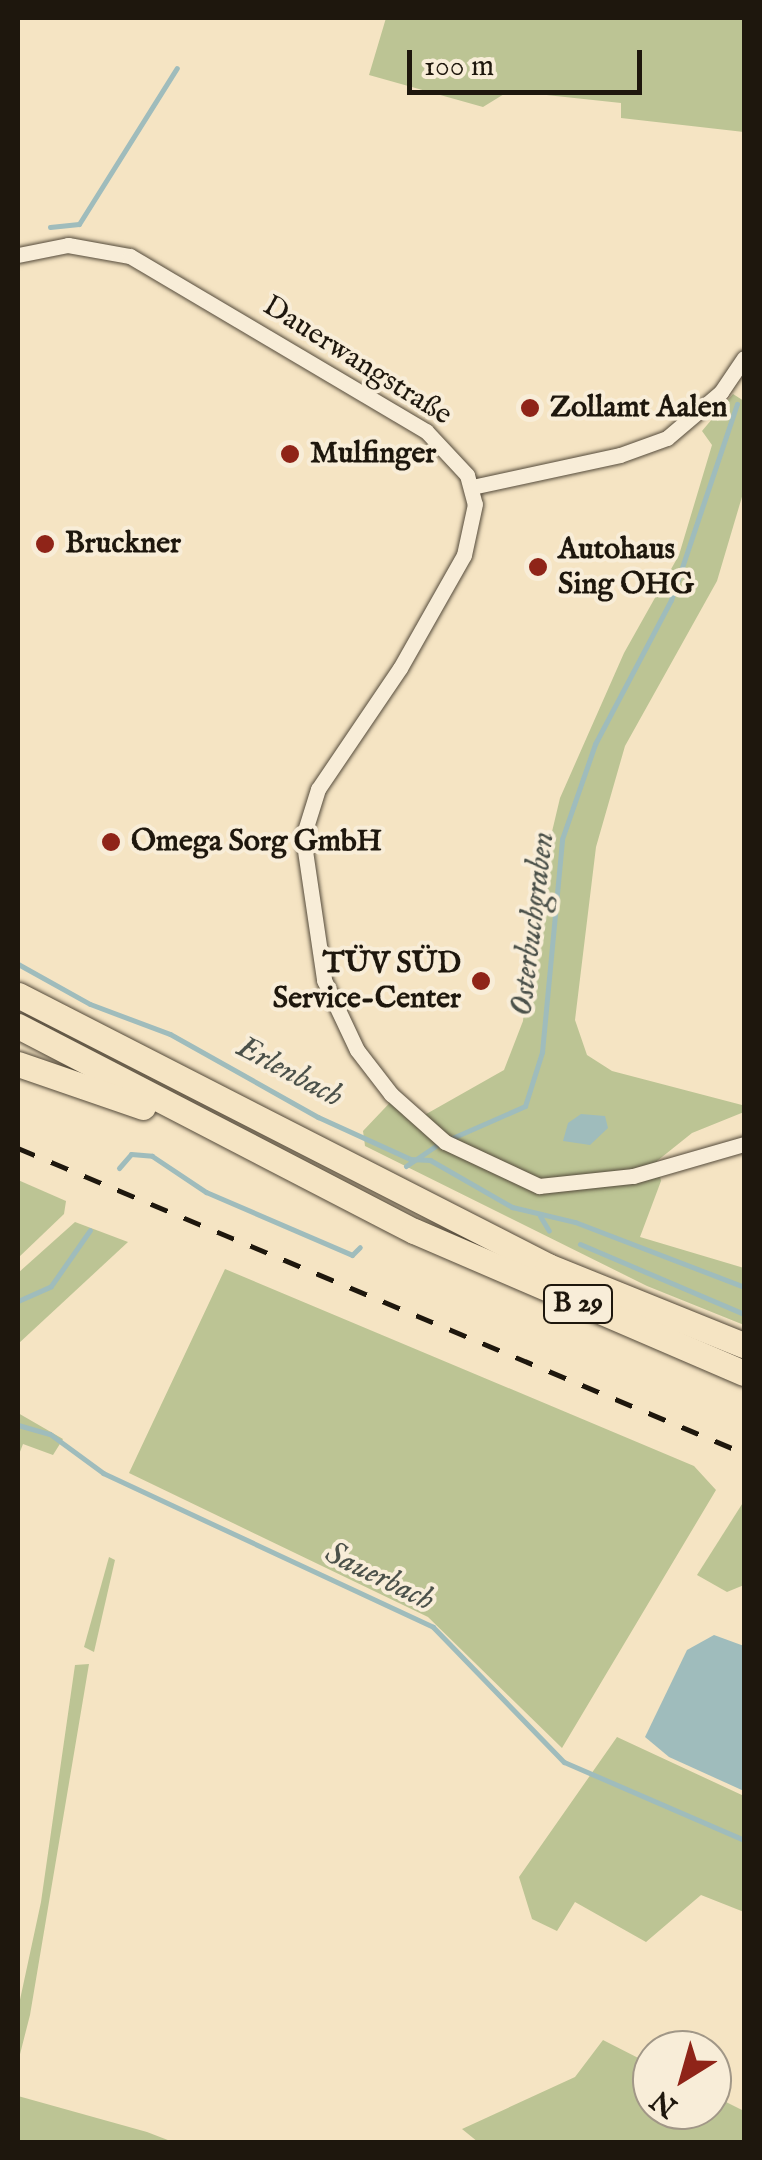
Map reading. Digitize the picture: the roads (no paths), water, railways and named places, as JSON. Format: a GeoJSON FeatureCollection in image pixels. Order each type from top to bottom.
{"type":"FeatureCollection","features":[{"type":"Feature","properties":{"kind":"highway","name":"B 29"},"geometry":{"type":"LineString","coordinates":[[18,995],[531,1258],[744,1344]]}},
{"type":"Feature","properties":{"kind":"highway","name":"B 29"},"geometry":{"type":"LineString","coordinates":[[18,1026],[209,1129],[514,1277],[744,1372]]}},
{"type":"Feature","properties":{"kind":"highway"},"geometry":{"type":"LineString","coordinates":[[18,1064],[209,1129]]}},
{"type":"Feature","properties":{"kind":"street","name":"Dauerwangstraße"},"geometry":{"type":"LineString","coordinates":[[18,256],[68,245],[130,256],[426,431],[457,459],[472,487]]}},
{"type":"Feature","properties":{"kind":"street"},"geometry":{"type":"LineString","coordinates":[[744,358],[721,392],[667,438],[620,455],[472,487],[474,520],[464,555],[309,810],[302,860],[324,980],[357,1050],[421,1126],[445,1142],[506,1175],[566,1186],[633,1176],[744,1144]]}},
{"type":"Feature","properties":{"kind":"water"},"geometry":{"type":"Polygon","coordinates":[[[581,1114],[605,1116],[608,1128],[590,1145],[563,1141],[568,1123],[581,1114]]]}},
{"type":"Feature","properties":{"kind":"water"},"geometry":{"type":"Polygon","coordinates":[[[714,1635],[744,1646],[744,1791],[669,1757],[645,1737],[687,1650],[714,1635]]]}},
{"type":"Feature","properties":{"kind":"waterway"},"geometry":{"type":"LineString","coordinates":[[50,227],[79,224],[177,68]]}},
{"type":"Feature","properties":{"kind":"waterway","name":"Osterbuchgraben"},"geometry":{"type":"LineString","coordinates":[[450,1139],[525,1106],[542,1052],[562,839],[595,744],[671,600],[737,404]]}},
{"type":"Feature","properties":{"kind":"waterway","name":"Erlenbach"},"geometry":{"type":"LineString","coordinates":[[18,964],[90,1004],[170,1034],[318,1117],[410,1159],[430,1160],[512,1207],[575,1222],[744,1287]]}},
{"type":"Feature","properties":{"kind":"waterway","name":"Osterbuchgraben"},"geometry":{"type":"LineString","coordinates":[[406,1166],[440,1143]]}},
{"type":"Feature","properties":{"kind":"waterway","name":"Osterbuchgraben"},"geometry":{"type":"LineString","coordinates":[[119,1168],[131,1154],[152,1156],[206,1192],[352,1255],[360,1247]]}},
{"type":"Feature","properties":{"kind":"waterway","name":"Erlenbach"},"geometry":{"type":"LineString","coordinates":[[540,1216],[549,1231]]}},
{"type":"Feature","properties":{"kind":"waterway","name":"Osterbuchgraben"},"geometry":{"type":"LineString","coordinates":[[18,1301],[51,1286],[90,1230]]}},
{"type":"Feature","properties":{"kind":"waterway","name":"Erlenbach"},"geometry":{"type":"LineString","coordinates":[[580,1244],[744,1314]]}},
{"type":"Feature","properties":{"kind":"waterway","name":"Sauerbach"},"geometry":{"type":"LineString","coordinates":[[18,1425],[50,1434],[103,1473],[433,1627],[564,1762],[744,1840]]}},
{"type":"Feature","properties":{"kind":"railway"},"geometry":{"type":"LineString","coordinates":[[18,1148],[744,1453]]}},
{"type":"Feature","properties":{"kind":"place","name":"Zollamt Aalen"},"geometry":{"type":"Point","coordinates":[530,408]}},
{"type":"Feature","properties":{"kind":"place","name":"Mulfinger"},"geometry":{"type":"Point","coordinates":[290,454]}},
{"type":"Feature","properties":{"kind":"place","name":"Bruckner"},"geometry":{"type":"Point","coordinates":[45,544]}},
{"type":"Feature","properties":{"kind":"place","name":"Autohaus Sing OHG"},"geometry":{"type":"Point","coordinates":[538,567]}},
{"type":"Feature","properties":{"kind":"place","name":"Omega Sorg GmbH"},"geometry":{"type":"Point","coordinates":[111,842]}},
{"type":"Feature","properties":{"kind":"place","name":"TÜV SÜD Service-Center"},"geometry":{"type":"Point","coordinates":[481,981]}}]}
